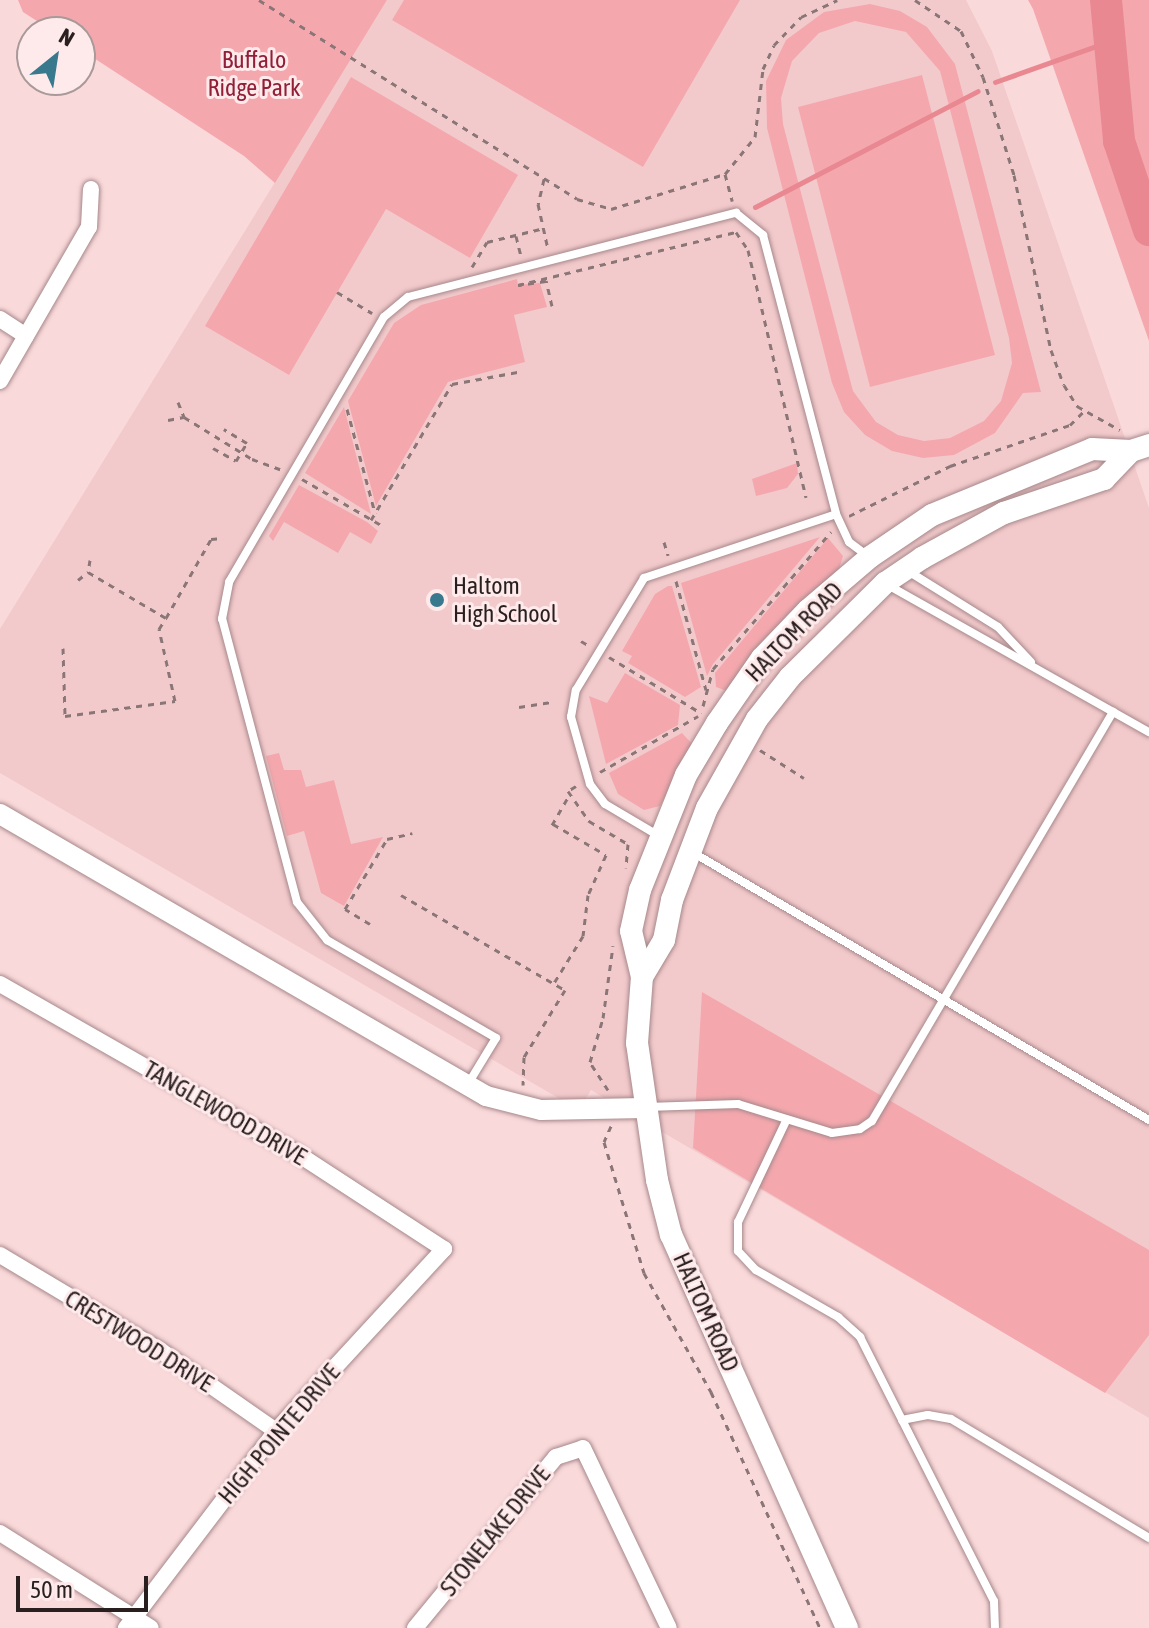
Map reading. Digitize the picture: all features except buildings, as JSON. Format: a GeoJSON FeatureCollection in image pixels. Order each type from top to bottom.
{"type":"FeatureCollection","features":[{"type":"Feature","properties":{"kind":"main road","name":"HALTOM ROAD"},"geometry":{"type":"LineString","coordinates":[[847,1628],[671,1235],[644,1108],[637,1043],[642,977],[631,931],[660,837],[686,775],[762,658],[870,557],[932,515],[988,489],[1092,449],[1135,443]]}},
{"type":"Feature","properties":{"kind":"main road","name":"HALTOM ROAD"},"geometry":{"type":"LineString","coordinates":[[642,977],[664,940],[707,808],[757,719],[831,633],[885,583],[1004,513],[1104,479],[1135,443]]}},
{"type":"Feature","properties":{"kind":"main road"},"geometry":{"type":"LineString","coordinates":[[870,557],[906,570]]}},
{"type":"Feature","properties":{"kind":"main road"},"geometry":{"type":"LineString","coordinates":[[870,557],[885,583]]}},
{"type":"Feature","properties":{"kind":"main road"},"geometry":{"type":"LineString","coordinates":[[660,837],[691,852]]}},
{"type":"Feature","properties":{"kind":"street"},"geometry":{"type":"LineString","coordinates":[[0,381],[89,227],[91,189]]}},
{"type":"Feature","properties":{"kind":"street"},"geometry":{"type":"LineString","coordinates":[[0,319],[26,336]]}},
{"type":"Feature","properties":{"kind":"street"},"geometry":{"type":"LineString","coordinates":[[0,814],[468,1085],[517,1104],[588,1113],[644,1108]]}},
{"type":"Feature","properties":{"kind":"street","name":"TANGLEWOOD DRIVE"},"geometry":{"type":"LineString","coordinates":[[0,984],[320,1167],[444,1249]]}},
{"type":"Feature","properties":{"kind":"street","name":"HIGH POINTE DRIVE"},"geometry":{"type":"LineString","coordinates":[[129,1622],[276,1431],[444,1249]]}},
{"type":"Feature","properties":{"kind":"street","name":"CRESTWOOD DRIVE"},"geometry":{"type":"LineString","coordinates":[[0,1255],[161,1351],[276,1431]]}},
{"type":"Feature","properties":{"kind":"street","name":"STONELAKE DRIVE"},"geometry":{"type":"LineString","coordinates":[[415,1628],[556,1457],[583,1448],[669,1628]]}},
{"type":"Feature","properties":{"kind":"street"},"geometry":{"type":"LineString","coordinates":[[0,1533],[129,1622],[151,1628]]}},
{"type":"Feature","properties":{"kind":"lane"},"geometry":{"type":"LineString","coordinates":[[468,1085],[496,1038],[327,940],[297,902],[222,619],[229,582],[383,319],[408,297],[736,213],[763,235],[836,514],[849,542],[870,557]]}},
{"type":"Feature","properties":{"kind":"lane"},"geometry":{"type":"LineString","coordinates":[[660,837],[605,804],[588,778],[570,705],[599,651],[644,578],[671,565],[836,514]]}},
{"type":"Feature","properties":{"kind":"lane"},"geometry":{"type":"LineString","coordinates":[[906,570],[998,627],[1037,668]]}},
{"type":"Feature","properties":{"kind":"lane"},"geometry":{"type":"LineString","coordinates":[[885,583],[1149,732]]}},
{"type":"Feature","properties":{"kind":"lane"},"geometry":{"type":"LineString","coordinates":[[644,1108],[738,1104],[832,1133],[860,1129],[872,1121],[1113,712]]}},
{"type":"Feature","properties":{"kind":"lane"},"geometry":{"type":"LineString","coordinates":[[691,852],[1149,1120]]}},
{"type":"Feature","properties":{"kind":"lane"},"geometry":{"type":"LineString","coordinates":[[786,1121],[738,1222],[738,1251],[756,1270],[838,1317],[860,1337],[994,1601],[995,1628]]}},
{"type":"Feature","properties":{"kind":"lane"},"geometry":{"type":"LineString","coordinates":[[902,1420],[951,1419],[1149,1538]]}},
{"type":"Feature","properties":{"kind":"path"},"geometry":{"type":"LineString","coordinates":[[259,0],[577,199],[611,209],[725,174],[755,137],[763,69],[774,45],[801,17],[837,0]]}},
{"type":"Feature","properties":{"kind":"path"},"geometry":{"type":"LineString","coordinates":[[915,0],[961,31],[983,77],[1014,175],[1051,350],[1064,385],[1077,406],[1135,443]]}},
{"type":"Feature","properties":{"kind":"path"},"geometry":{"type":"LineString","coordinates":[[725,174],[736,213]]}},
{"type":"Feature","properties":{"kind":"path"},"geometry":{"type":"LineString","coordinates":[[544,179],[538,204],[551,259]]}},
{"type":"Feature","properties":{"kind":"path"},"geometry":{"type":"LineString","coordinates":[[464,282],[487,242],[544,228]]}},
{"type":"Feature","properties":{"kind":"path"},"geometry":{"type":"LineString","coordinates":[[546,280],[518,288],[724,232],[744,238],[806,497]]}},
{"type":"Feature","properties":{"kind":"path"},"geometry":{"type":"LineString","coordinates":[[515,235],[521,256]]}},
{"type":"Feature","properties":{"kind":"path"},"geometry":{"type":"LineString","coordinates":[[546,280],[552,306]]}},
{"type":"Feature","properties":{"kind":"path"},"geometry":{"type":"LineString","coordinates":[[337,292],[383,319]]}},
{"type":"Feature","properties":{"kind":"path"},"geometry":{"type":"LineString","coordinates":[[371,520],[452,384],[523,371]]}},
{"type":"Feature","properties":{"kind":"path"},"geometry":{"type":"LineString","coordinates":[[342,389],[375,513]]}},
{"type":"Feature","properties":{"kind":"path"},"geometry":{"type":"LineString","coordinates":[[178,402],[184,417],[241,452],[293,474],[381,525]]}},
{"type":"Feature","properties":{"kind":"path"},"geometry":{"type":"LineString","coordinates":[[168,420],[184,417]]}},
{"type":"Feature","properties":{"kind":"path"},"geometry":{"type":"LineString","coordinates":[[213,448],[236,461],[247,443],[224,429]]}},
{"type":"Feature","properties":{"kind":"path"},"geometry":{"type":"LineString","coordinates":[[63,648],[65,716],[175,701],[159,629],[211,539],[223,538]]}},
{"type":"Feature","properties":{"kind":"path"},"geometry":{"type":"LineString","coordinates":[[664,542],[706,690]]}},
{"type":"Feature","properties":{"kind":"path"},"geometry":{"type":"LineString","coordinates":[[78,580],[88,572],[90,560]]}},
{"type":"Feature","properties":{"kind":"path"},"geometry":{"type":"LineString","coordinates":[[88,572],[166,618]]}},
{"type":"Feature","properties":{"kind":"path"},"geometry":{"type":"LineString","coordinates":[[554,983],[583,936],[588,895],[606,855],[552,824],[570,794],[568,791],[701,713],[581,641]]}},
{"type":"Feature","properties":{"kind":"path"},"geometry":{"type":"LineString","coordinates":[[519,707],[550,702]]}},
{"type":"Feature","properties":{"kind":"path"},"geometry":{"type":"LineString","coordinates":[[755,747],[804,778]]}},
{"type":"Feature","properties":{"kind":"path"},"geometry":{"type":"LineString","coordinates":[[570,794],[589,821],[628,844],[624,876]]}},
{"type":"Feature","properties":{"kind":"path"},"geometry":{"type":"LineString","coordinates":[[370,924],[345,909],[387,839],[412,833]]}},
{"type":"Feature","properties":{"kind":"path"},"geometry":{"type":"LineString","coordinates":[[401,895],[565,990],[524,1057],[517,1104]]}},
{"type":"Feature","properties":{"kind":"path"},"geometry":{"type":"LineString","coordinates":[[608,1088],[590,1062],[603,1018],[615,932]]}},
{"type":"Feature","properties":{"kind":"path"},"geometry":{"type":"LineString","coordinates":[[608,1153],[644,1273],[711,1392],[820,1628]]}},
{"type":"Feature","properties":{"kind":"shaded area"},"geometry":{"type":"Polygon","coordinates":[[[387,0],[966,0],[992,51],[1149,508],[1149,1418],[591,1090],[579,1110],[0,773],[0,629],[387,0]]]}},
{"type":"Feature","properties":{"kind":"green space","name":"Buffalo Ridge Park"},"geometry":{"type":"Polygon","coordinates":[[[18,0],[387,0],[275,183],[244,156],[96,59],[96,16],[29,16],[23,12],[18,0]]]}},
{"type":"Feature","properties":{"kind":"green space"},"geometry":{"type":"Polygon","coordinates":[[[404,0],[740,0],[643,167],[392,20],[404,0]]]}},
{"type":"Feature","properties":{"kind":"green space"},"geometry":{"type":"Polygon","coordinates":[[[1028,0],[1149,0],[1149,341],[1033,9],[1028,0]]]}},
{"type":"Feature","properties":{"kind":"green space"},"geometry":{"type":"Polygon","coordinates":[[[870,4],[900,11],[927,27],[955,64],[1041,392],[1023,393],[995,433],[954,455],[923,458],[892,451],[865,435],[844,412],[832,383],[767,128],[766,81],[786,40],[824,12],[870,4]],[[855,21],[819,33],[792,61],[781,98],[783,124],[853,391],[876,422],[898,435],[924,441],[950,438],[984,421],[1001,401],[1012,363],[1009,338],[940,71],[906,32],[855,21]]]}},
{"type":"Feature","properties":{"kind":"green space"},"geometry":{"type":"Polygon","coordinates":[[[922,75],[995,355],[870,387],[798,107],[922,75]]]}},
{"type":"Feature","properties":{"kind":"green space"},"geometry":{"type":"Polygon","coordinates":[[[351,77],[518,175],[470,258],[386,209],[289,375],[205,326],[351,77]]]}},
{"type":"Feature","properties":{"kind":"green space"},"geometry":{"type":"Polygon","coordinates":[[[517,279],[518,285],[540,283],[547,307],[514,315],[525,362],[448,382],[376,506],[348,401],[394,323],[421,305],[517,279]]]}},
{"type":"Feature","properties":{"kind":"green space"},"geometry":{"type":"Polygon","coordinates":[[[344,407],[371,514],[305,473],[344,407]]]}},
{"type":"Feature","properties":{"kind":"green space"},"geometry":{"type":"Polygon","coordinates":[[[797,463],[798,474],[787,488],[756,496],[752,479],[797,463]]]}},
{"type":"Feature","properties":{"kind":"green space"},"geometry":{"type":"Polygon","coordinates":[[[299,485],[378,531],[371,544],[350,532],[338,553],[284,522],[273,541],[269,536],[299,485]]]}},
{"type":"Feature","properties":{"kind":"green space"},"geometry":{"type":"Polygon","coordinates":[[[820,537],[713,664],[707,676],[681,583],[820,537]]]}},
{"type":"Feature","properties":{"kind":"green space"},"geometry":{"type":"Polygon","coordinates":[[[828,538],[843,556],[839,569],[727,691],[716,687],[715,673],[828,538]]]}},
{"type":"Feature","properties":{"kind":"green space"},"geometry":{"type":"Polygon","coordinates":[[[672,586],[701,687],[685,697],[628,663],[632,656],[622,651],[655,594],[672,586]]]}},
{"type":"Feature","properties":{"kind":"green space"},"geometry":{"type":"Polygon","coordinates":[[[625,673],[680,705],[678,725],[606,764],[589,696],[607,703],[625,673]]]}},
{"type":"Feature","properties":{"kind":"green space"},"geometry":{"type":"Polygon","coordinates":[[[682,733],[693,745],[660,806],[644,810],[618,794],[609,773],[682,733]]]}},
{"type":"Feature","properties":{"kind":"green space"},"geometry":{"type":"Polygon","coordinates":[[[279,753],[284,770],[301,770],[306,787],[334,780],[351,844],[383,837],[344,906],[321,893],[304,831],[287,836],[266,756],[279,753]]]}},
{"type":"Feature","properties":{"kind":"green space"},"geometry":{"type":"Polygon","coordinates":[[[702,992],[1149,1250],[1149,1335],[1105,1393],[693,1148],[702,992]]]}},
{"type":"Feature","properties":{"kind":"waterway"},"geometry":{"type":"LineString","coordinates":[[1106,0],[1119,141],[1149,230]]}},
{"type":"Feature","properties":{"kind":"waterway"},"geometry":{"type":"LineString","coordinates":[[995,82],[1110,41]]}},
{"type":"Feature","properties":{"kind":"waterway"},"geometry":{"type":"LineString","coordinates":[[755,207],[978,91]]}},
{"type":"Feature","properties":{"kind":"place","name":"Haltom High School"},"geometry":{"type":"Point","coordinates":[437,600]}}]}
